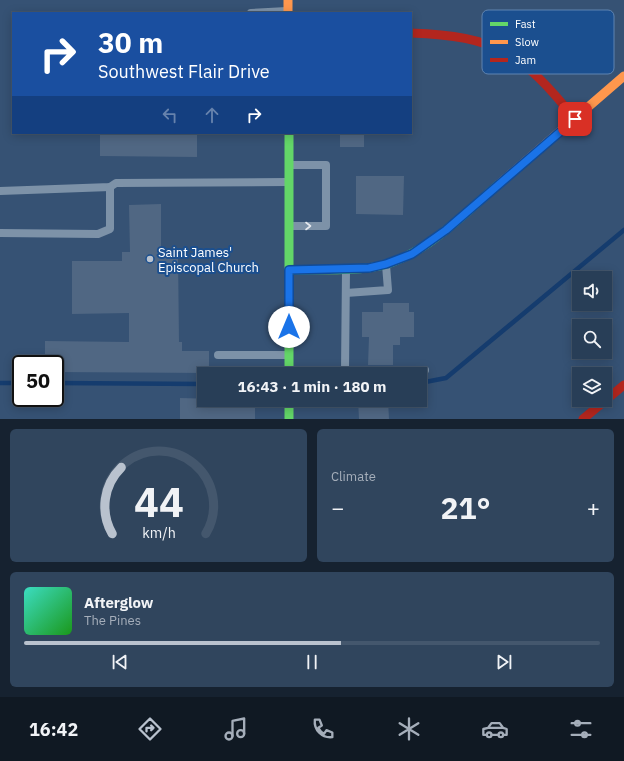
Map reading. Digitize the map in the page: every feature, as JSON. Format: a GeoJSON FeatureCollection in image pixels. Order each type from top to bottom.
{"type":"FeatureCollection","features":[{"type":"Feature","properties":{"kind":"street"},"geometry":{"type":"LineString","coordinates":[[288,0],[288,12]]}},
{"type":"Feature","properties":{"kind":"street"},"geometry":{"type":"LineString","coordinates":[[412,33],[464,36],[482,42]]}},
{"type":"Feature","properties":{"kind":"street"},"geometry":{"type":"LineString","coordinates":[[536,74],[562,101],[575,119]]}},
{"type":"Feature","properties":{"kind":"street"},"geometry":{"type":"LineString","coordinates":[[289,270],[369,268],[386,264],[412,254],[434,239],[624,76]]}},
{"type":"Feature","properties":{"kind":"street"},"geometry":{"type":"LineString","coordinates":[[289,134],[289,367]]}},
{"type":"Feature","properties":{"kind":"street"},"geometry":{"type":"LineString","coordinates":[[583,419],[624,385]]}},
{"type":"Feature","properties":{"kind":"street"},"geometry":{"type":"LineString","coordinates":[[289,407],[289,419]]}},
{"type":"Feature","properties":{"kind":"lane"},"geometry":{"type":"LineString","coordinates":[[289,165],[326,165],[326,226],[289,226]]}},
{"type":"Feature","properties":{"kind":"lane"},"geometry":{"type":"LineString","coordinates":[[0,191],[110,187],[116,183],[289,182]]}},
{"type":"Feature","properties":{"kind":"lane"},"geometry":{"type":"LineString","coordinates":[[0,234],[98,234],[104,232],[110,229],[110,187]]}},
{"type":"Feature","properties":{"kind":"lane"},"geometry":{"type":"LineString","coordinates":[[346,293],[388,290],[386,264]]}},
{"type":"Feature","properties":{"kind":"lane"},"geometry":{"type":"LineString","coordinates":[[345,367],[346,268]]}},
{"type":"Feature","properties":{"kind":"lane"},"geometry":{"type":"LineString","coordinates":[[218,355],[289,355]]}},
{"type":"Feature","properties":{"kind":"building"},"geometry":{"type":"Polygon","coordinates":[[[100,134],[197,134],[197,157],[100,156],[100,134]]]}},
{"type":"Feature","properties":{"kind":"building"},"geometry":{"type":"Polygon","coordinates":[[[340,134],[364,134],[364,147],[340,147],[340,134]]]}},
{"type":"Feature","properties":{"kind":"building"},"geometry":{"type":"Polygon","coordinates":[[[356,176],[404,176],[403,215],[356,214],[356,176]]]}},
{"type":"Feature","properties":{"kind":"building"},"geometry":{"type":"Polygon","coordinates":[[[161,204],[161,253],[178,253],[179,342],[182,342],[182,351],[209,351],[209,367],[197,367],[197,373],[64,372],[64,355],[45,355],[45,341],[129,342],[129,313],[72,314],[72,261],[122,261],[122,252],[130,252],[129,205],[161,204]]]}},
{"type":"Feature","properties":{"kind":"building"},"geometry":{"type":"Polygon","coordinates":[[[383,303],[409,303],[409,312],[414,312],[414,337],[400,337],[400,345],[393,345],[393,365],[368,365],[369,337],[362,337],[362,312],[383,312],[383,303]]]}},
{"type":"Feature","properties":{"kind":"building"},"geometry":{"type":"Polygon","coordinates":[[[180,398],[197,398],[197,407],[255,407],[255,419],[180,419],[180,398]]]}},
{"type":"Feature","properties":{"kind":"building"},"geometry":{"type":"Polygon","coordinates":[[[358,407],[388,407],[389,419],[359,419],[358,407]]]}},
{"type":"Feature","properties":{"kind":"waterway"},"geometry":{"type":"LineString","coordinates":[[427,382],[446,378],[624,230]]}},
{"type":"Feature","properties":{"kind":"waterway"},"geometry":{"type":"LineString","coordinates":[[0,383],[12,383]]}},
{"type":"Feature","properties":{"kind":"waterway"},"geometry":{"type":"LineString","coordinates":[[64,383],[197,384]]}},
{"type":"Feature","properties":{"kind":"traffic: fast"},"geometry":{"type":"LineString","coordinates":[[289,134],[289,367]]}},
{"type":"Feature","properties":{"kind":"traffic: fast"},"geometry":{"type":"LineString","coordinates":[[289,270],[368,268],[387,264],[404,257],[439,236],[499,184]]}},
{"type":"Feature","properties":{"kind":"traffic: fast"},"geometry":{"type":"LineString","coordinates":[[289,407],[289,419]]}},
{"type":"Feature","properties":{"kind":"traffic: slow"},"geometry":{"type":"LineString","coordinates":[[288,0],[288,12]]}},
{"type":"Feature","properties":{"kind":"traffic: slow"},"geometry":{"type":"LineString","coordinates":[[499,184],[624,76]]}},
{"type":"Feature","properties":{"kind":"traffic: jam"},"geometry":{"type":"LineString","coordinates":[[412,33],[465,38],[482,43]]}},
{"type":"Feature","properties":{"kind":"traffic: jam"},"geometry":{"type":"LineString","coordinates":[[534,74],[556,96],[575,119]]}},
{"type":"Feature","properties":{"kind":"traffic: jam"},"geometry":{"type":"LineString","coordinates":[[583,419],[624,385]]}},
{"type":"Feature","properties":{"kind":"place","name":"Saint James' Episcopal Church"},"geometry":{"type":"Point","coordinates":[150,259]}},
{"type":"Feature","properties":{"kind":"route"},"geometry":{"type":"LineString","coordinates":[[289,327],[289,270],[369,268],[386,264],[412,254],[446,230],[575,119]]}}]}
